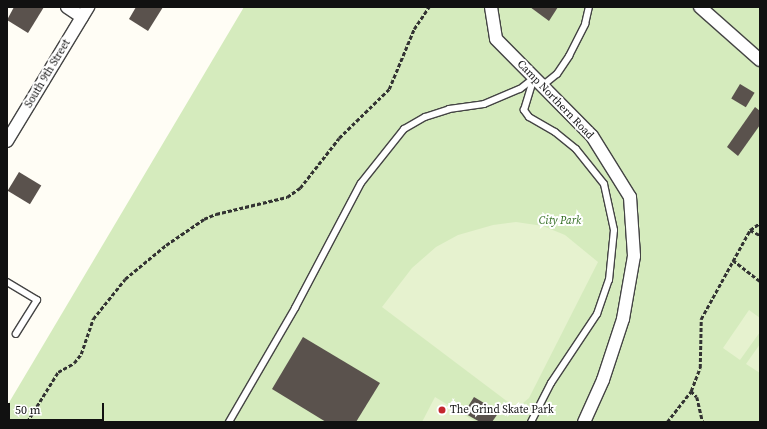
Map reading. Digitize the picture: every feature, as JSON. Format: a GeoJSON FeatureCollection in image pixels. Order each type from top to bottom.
{"type":"FeatureCollection","features":[{"type":"Feature","properties":{"kind":"street"},"geometry":{"type":"LineString","coordinates":[[67,7],[85,12]]}},
{"type":"Feature","properties":{"kind":"street","name":"Camp Northern Road"},"geometry":{"type":"LineString","coordinates":[[490,7],[496,39],[592,136],[630,197],[634,256],[623,319],[603,380],[584,422]]}},
{"type":"Feature","properties":{"kind":"street"},"geometry":{"type":"LineString","coordinates":[[700,7],[760,60]]}},
{"type":"Feature","properties":{"kind":"street","name":"South 9th Street"},"geometry":{"type":"LineString","coordinates":[[7,141],[85,12]]}},
{"type":"Feature","properties":{"kind":"lane"},"geometry":{"type":"LineString","coordinates":[[230,422],[295,308],[361,183],[404,129],[425,117],[449,109],[484,104],[557,74],[585,24],[589,7]]}},
{"type":"Feature","properties":{"kind":"lane"},"geometry":{"type":"LineString","coordinates":[[531,422],[551,383],[597,314],[609,280],[614,230],[604,184],[576,149],[555,132],[529,117],[524,110],[538,82]]}},
{"type":"Feature","properties":{"kind":"lane"},"geometry":{"type":"LineString","coordinates":[[7,282],[37,300],[16,334]]}},
{"type":"Feature","properties":{"kind":"path"},"geometry":{"type":"LineString","coordinates":[[27,422],[58,372],[74,362],[81,354],[93,319],[125,280],[166,245],[204,219],[222,212],[287,197],[300,188],[339,138],[390,89],[414,29],[429,7]]}},
{"type":"Feature","properties":{"kind":"path"},"geometry":{"type":"LineString","coordinates":[[667,422],[691,391],[702,360],[701,319],[750,230],[760,223]]}},
{"type":"Feature","properties":{"kind":"path"},"geometry":{"type":"LineString","coordinates":[[750,230],[760,235]]}},
{"type":"Feature","properties":{"kind":"path"},"geometry":{"type":"LineString","coordinates":[[733,260],[760,281]]}},
{"type":"Feature","properties":{"kind":"path"},"geometry":{"type":"LineString","coordinates":[[691,391],[697,397],[703,422]]}},
{"type":"Feature","properties":{"kind":"green space","name":"City Park"},"geometry":{"type":"Polygon","coordinates":[[[244,7],[760,7],[760,422],[7,422],[7,406],[244,7]]]}},
{"type":"Feature","properties":{"kind":"green space"},"geometry":{"type":"Polygon","coordinates":[[[516,222],[543,226],[565,235],[598,262],[529,398],[523,403],[512,405],[382,307],[412,268],[436,247],[458,235],[493,225],[516,222]]]}},
{"type":"Feature","properties":{"kind":"green space"},"geometry":{"type":"Polygon","coordinates":[[[749,310],[760,318],[760,332],[740,360],[723,348],[749,310]]]}},
{"type":"Feature","properties":{"kind":"green space"},"geometry":{"type":"Polygon","coordinates":[[[760,344],[760,373],[746,364],[760,344]]]}},
{"type":"Feature","properties":{"kind":"green space","name":"The Grind Skate Park"},"geometry":{"type":"Polygon","coordinates":[[[435,397],[476,422],[422,422],[435,397]]]}},
{"type":"Feature","properties":{"kind":"building"},"geometry":{"type":"Polygon","coordinates":[[[14,7],[44,7],[28,33],[7,20],[14,7]]]}},
{"type":"Feature","properties":{"kind":"building"},"geometry":{"type":"Polygon","coordinates":[[[136,7],[163,7],[148,31],[129,19],[136,7]]]}},
{"type":"Feature","properties":{"kind":"building"},"geometry":{"type":"Polygon","coordinates":[[[530,7],[558,7],[549,21],[530,7]]]}},
{"type":"Feature","properties":{"kind":"building"},"geometry":{"type":"Polygon","coordinates":[[[740,84],[755,93],[746,107],[731,99],[740,84]]]}},
{"type":"Feature","properties":{"kind":"building"},"geometry":{"type":"Polygon","coordinates":[[[755,107],[760,111],[760,125],[738,156],[727,147],[755,107]]]}},
{"type":"Feature","properties":{"kind":"building"},"geometry":{"type":"Polygon","coordinates":[[[19,172],[41,185],[30,204],[8,191],[19,172]]]}},
{"type":"Feature","properties":{"kind":"building"},"geometry":{"type":"Polygon","coordinates":[[[303,337],[380,383],[356,422],[326,422],[272,389],[303,337]]]}},
{"type":"Feature","properties":{"kind":"building"},"geometry":{"type":"Polygon","coordinates":[[[474,397],[499,412],[492,422],[480,422],[464,413],[474,397]]]}},
{"type":"Feature","properties":{"kind":"place","name":"The Grind Skate Park"},"geometry":{"type":"Point","coordinates":[442,410]}}]}
